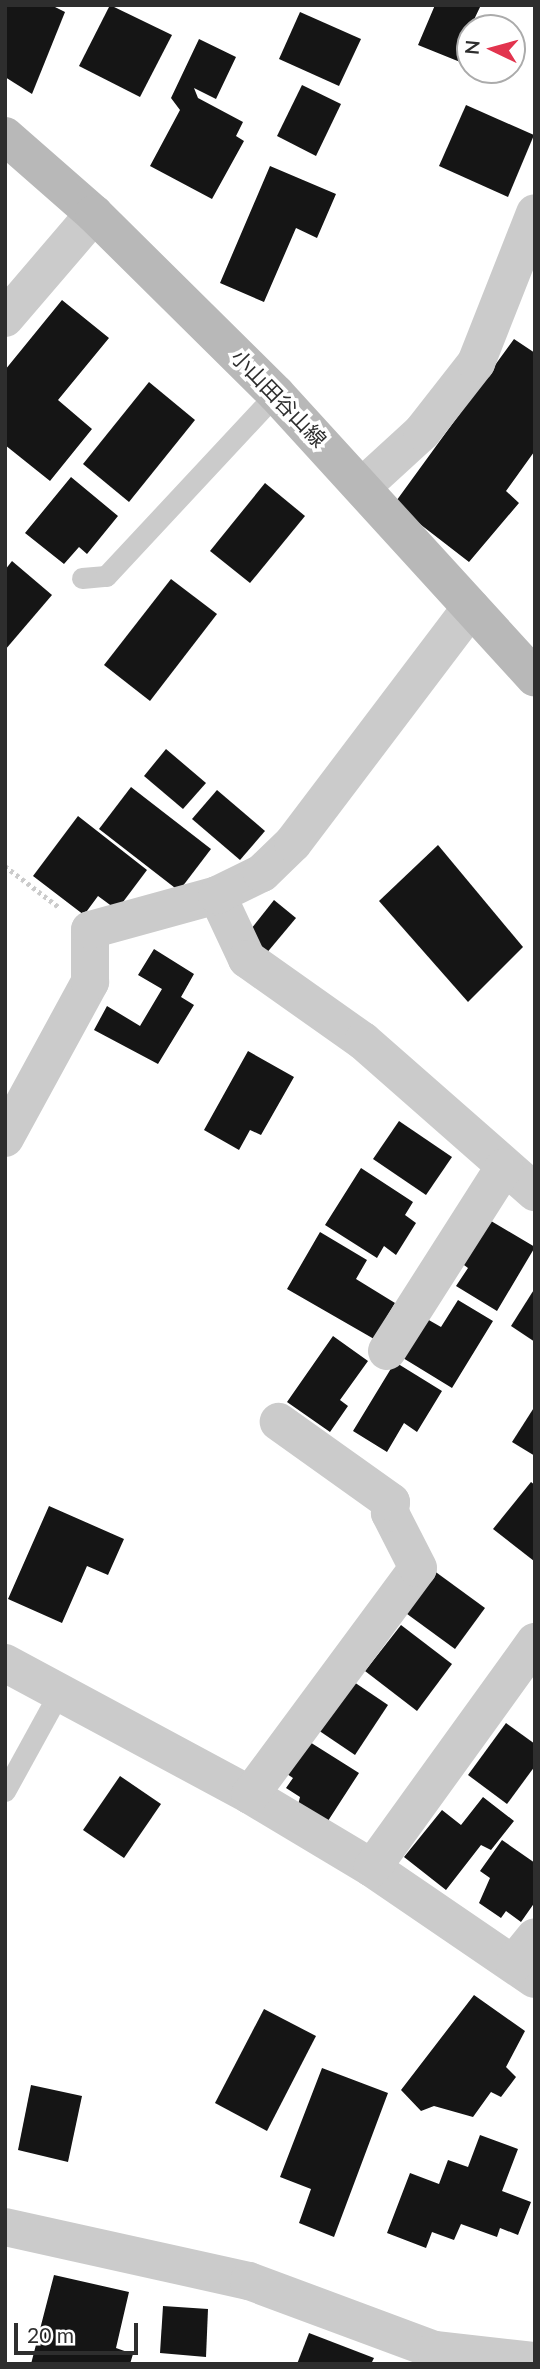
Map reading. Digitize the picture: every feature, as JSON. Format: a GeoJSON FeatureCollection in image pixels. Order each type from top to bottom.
{"type":"FeatureCollection","features":[{"type":"Feature","properties":{"kind":"main road","name":"小山田谷山線"},"geometry":{"type":"LineString","coordinates":[[5,136],[94,214],[276,394],[363,486],[535,678]]}},
{"type":"Feature","properties":{"kind":"street"},"geometry":{"type":"LineString","coordinates":[[5,318],[94,214]]}},
{"type":"Feature","properties":{"kind":"street"},"geometry":{"type":"LineString","coordinates":[[363,486],[422,432],[476,363],[530,234]]}},
{"type":"Feature","properties":{"kind":"street"},"geometry":{"type":"LineString","coordinates":[[5,1138],[90,982],[90,930],[217,895],[262,873],[293,843],[471,608]]}},
{"type":"Feature","properties":{"kind":"street"},"geometry":{"type":"LineString","coordinates":[[217,895],[247,959],[363,1041],[535,1192]]}},
{"type":"Feature","properties":{"kind":"street"},"geometry":{"type":"LineString","coordinates":[[387,1351],[504,1167]]}},
{"type":"Feature","properties":{"kind":"street"},"geometry":{"type":"LineString","coordinates":[[250,1795],[418,1568],[390,1513],[391,1502],[279,1422]]}},
{"type":"Feature","properties":{"kind":"street"},"geometry":{"type":"LineString","coordinates":[[372,1868],[535,1642]]}},
{"type":"Feature","properties":{"kind":"street"},"geometry":{"type":"LineString","coordinates":[[5,1663],[250,1795],[528,1960]]}},
{"type":"Feature","properties":{"kind":"street"},"geometry":{"type":"LineString","coordinates":[[5,2227],[249,2281],[433,2357],[535,2361]]}},
{"type":"Feature","properties":{"kind":"lane"},"geometry":{"type":"LineString","coordinates":[[82,578],[106,576],[276,394]]}},
{"type":"Feature","properties":{"kind":"lane"},"geometry":{"type":"LineString","coordinates":[[5,1791],[60,1691]]}},
{"type":"Feature","properties":{"kind":"path"},"geometry":{"type":"LineString","coordinates":[[5,866],[90,930]]}},
{"type":"Feature","properties":{"kind":"building"},"geometry":{"type":"Polygon","coordinates":[[[5,5],[51,5],[65,12],[32,94],[5,77],[5,5]]]}},
{"type":"Feature","properties":{"kind":"building"},"geometry":{"type":"Polygon","coordinates":[[[110,5],[172,35],[140,97],[79,66],[110,5]]]}},
{"type":"Feature","properties":{"kind":"building"},"geometry":{"type":"Polygon","coordinates":[[[435,5],[481,5],[477,14],[456,14],[456,60],[418,45],[435,5]]]}},
{"type":"Feature","properties":{"kind":"building"},"geometry":{"type":"Polygon","coordinates":[[[300,12],[361,39],[339,86],[279,59],[300,12]]]}},
{"type":"Feature","properties":{"kind":"building"},"geometry":{"type":"Polygon","coordinates":[[[199,39],[236,57],[216,99],[194,88],[198,98],[243,122],[236,136],[244,141],[212,199],[150,166],[180,110],[171,98],[199,39]]]}},
{"type":"Feature","properties":{"kind":"building"},"geometry":{"type":"Polygon","coordinates":[[[302,85],[341,104],[316,156],[277,136],[302,85]]]}},
{"type":"Feature","properties":{"kind":"building"},"geometry":{"type":"Polygon","coordinates":[[[466,105],[534,135],[508,197],[439,166],[466,105]]]}},
{"type":"Feature","properties":{"kind":"building"},"geometry":{"type":"Polygon","coordinates":[[[270,166],[336,194],[317,238],[296,228],[264,302],[220,283],[270,166]]]}},
{"type":"Feature","properties":{"kind":"building"},"geometry":{"type":"Polygon","coordinates":[[[62,300],[109,338],[58,400],[92,429],[50,481],[5,445],[5,370],[62,300]]]}},
{"type":"Feature","properties":{"kind":"building"},"geometry":{"type":"Polygon","coordinates":[[[514,339],[535,353],[534,452],[506,491],[519,503],[469,562],[394,504],[514,339]]]}},
{"type":"Feature","properties":{"kind":"building"},"geometry":{"type":"Polygon","coordinates":[[[149,382],[195,420],[129,502],[83,464],[149,382]]]}},
{"type":"Feature","properties":{"kind":"building"},"geometry":{"type":"Polygon","coordinates":[[[71,477],[118,516],[87,554],[79,547],[64,564],[25,533],[71,477]]]}},
{"type":"Feature","properties":{"kind":"building"},"geometry":{"type":"Polygon","coordinates":[[[265,483],[305,516],[250,583],[210,551],[265,483]]]}},
{"type":"Feature","properties":{"kind":"building"},"geometry":{"type":"Polygon","coordinates":[[[12,561],[52,595],[5,650],[5,570],[12,561]]]}},
{"type":"Feature","properties":{"kind":"building"},"geometry":{"type":"Polygon","coordinates":[[[171,579],[217,614],[150,701],[104,665],[171,579]]]}},
{"type":"Feature","properties":{"kind":"building"},"geometry":{"type":"Polygon","coordinates":[[[166,749],[206,783],[183,809],[144,776],[166,749]]]}},
{"type":"Feature","properties":{"kind":"building"},"geometry":{"type":"Polygon","coordinates":[[[131,787],[211,849],[179,891],[99,829],[131,787]]]}},
{"type":"Feature","properties":{"kind":"building"},"geometry":{"type":"Polygon","coordinates":[[[217,790],[265,831],[240,860],[192,819],[217,790]]]}},
{"type":"Feature","properties":{"kind":"building"},"geometry":{"type":"Polygon","coordinates":[[[78,816],[147,870],[117,910],[98,896],[84,915],[33,876],[78,816]]]}},
{"type":"Feature","properties":{"kind":"building"},"geometry":{"type":"Polygon","coordinates":[[[438,845],[523,947],[468,1002],[379,901],[438,845]]]}},
{"type":"Feature","properties":{"kind":"building"},"geometry":{"type":"Polygon","coordinates":[[[274,900],[296,918],[265,955],[244,938],[274,900]]]}},
{"type":"Feature","properties":{"kind":"building"},"geometry":{"type":"Polygon","coordinates":[[[154,949],[194,974],[181,997],[194,1005],[158,1064],[94,1030],[107,1006],[140,1026],[162,989],[138,975],[154,949]]]}},
{"type":"Feature","properties":{"kind":"building"},"geometry":{"type":"Polygon","coordinates":[[[248,1051],[294,1077],[261,1135],[250,1130],[239,1150],[204,1130],[248,1051]]]}},
{"type":"Feature","properties":{"kind":"building"},"geometry":{"type":"Polygon","coordinates":[[[399,1121],[452,1157],[426,1195],[373,1159],[399,1121]]]}},
{"type":"Feature","properties":{"kind":"building"},"geometry":{"type":"Polygon","coordinates":[[[361,1168],[413,1202],[405,1215],[416,1223],[396,1255],[384,1246],[377,1258],[325,1225],[361,1168]]]}},
{"type":"Feature","properties":{"kind":"building"},"geometry":{"type":"Polygon","coordinates":[[[486,1218],[535,1247],[497,1311],[456,1286],[468,1268],[460,1262],[486,1218]]]}},
{"type":"Feature","properties":{"kind":"building"},"geometry":{"type":"Polygon","coordinates":[[[320,1232],[367,1260],[356,1279],[395,1303],[374,1339],[287,1289],[320,1232]]]}},
{"type":"Feature","properties":{"kind":"building"},"geometry":{"type":"Polygon","coordinates":[[[535,1288],[535,1342],[511,1326],[535,1288]]]}},
{"type":"Feature","properties":{"kind":"building"},"geometry":{"type":"Polygon","coordinates":[[[458,1300],[493,1321],[452,1388],[403,1358],[427,1319],[441,1327],[458,1300]]]}},
{"type":"Feature","properties":{"kind":"building"},"geometry":{"type":"Polygon","coordinates":[[[333,1336],[368,1361],[340,1400],[348,1406],[330,1432],[287,1402],[333,1336]]]}},
{"type":"Feature","properties":{"kind":"building"},"geometry":{"type":"Polygon","coordinates":[[[395,1362],[442,1391],[417,1432],[404,1423],[387,1452],[353,1431],[395,1362]]]}},
{"type":"Feature","properties":{"kind":"building"},"geometry":{"type":"Polygon","coordinates":[[[535,1406],[535,1456],[512,1442],[535,1406]]]}},
{"type":"Feature","properties":{"kind":"building"},"geometry":{"type":"Polygon","coordinates":[[[531,1482],[535,1485],[534,1561],[493,1529],[531,1482]]]}},
{"type":"Feature","properties":{"kind":"building"},"geometry":{"type":"Polygon","coordinates":[[[49,1506],[124,1539],[108,1575],[87,1566],[62,1623],[8,1599],[49,1506]]]}},
{"type":"Feature","properties":{"kind":"building"},"geometry":{"type":"Polygon","coordinates":[[[433,1570],[485,1608],[455,1649],[403,1611],[433,1570]]]}},
{"type":"Feature","properties":{"kind":"building"},"geometry":{"type":"Polygon","coordinates":[[[401,1625],[452,1664],[417,1711],[365,1671],[401,1625]]]}},
{"type":"Feature","properties":{"kind":"building"},"geometry":{"type":"Polygon","coordinates":[[[351,1680],[388,1705],[355,1755],[318,1730],[351,1680]]]}},
{"type":"Feature","properties":{"kind":"building"},"geometry":{"type":"Polygon","coordinates":[[[506,1723],[535,1744],[535,1766],[507,1804],[468,1775],[506,1723]]]}},
{"type":"Feature","properties":{"kind":"building"},"geometry":{"type":"Polygon","coordinates":[[[305,1739],[359,1773],[326,1824],[298,1805],[300,1797],[286,1788],[293,1778],[284,1772],[305,1739]]]}},
{"type":"Feature","properties":{"kind":"building"},"geometry":{"type":"Polygon","coordinates":[[[120,1776],[161,1804],[124,1858],[83,1830],[120,1776]]]}},
{"type":"Feature","properties":{"kind":"building"},"geometry":{"type":"Polygon","coordinates":[[[483,1797],[514,1821],[491,1850],[481,1845],[446,1890],[404,1857],[442,1810],[461,1825],[483,1797]]]}},
{"type":"Feature","properties":{"kind":"building"},"geometry":{"type":"Polygon","coordinates":[[[502,1840],[535,1863],[535,1902],[521,1922],[506,1911],[501,1918],[479,1903],[490,1878],[480,1871],[502,1840]]]}},
{"type":"Feature","properties":{"kind":"building"},"geometry":{"type":"Polygon","coordinates":[[[474,1995],[525,2031],[506,2067],[516,2077],[501,2097],[491,2092],[473,2117],[434,2106],[421,2111],[401,2090],[474,1995]]]}},
{"type":"Feature","properties":{"kind":"building"},"geometry":{"type":"Polygon","coordinates":[[[264,2009],[316,2036],[267,2131],[215,2103],[264,2009]]]}},
{"type":"Feature","properties":{"kind":"building"},"geometry":{"type":"Polygon","coordinates":[[[322,2068],[388,2093],[334,2237],[299,2223],[311,2189],[280,2177],[322,2068]]]}},
{"type":"Feature","properties":{"kind":"building"},"geometry":{"type":"Polygon","coordinates":[[[31,2085],[82,2096],[68,2162],[18,2150],[31,2085]]]}},
{"type":"Feature","properties":{"kind":"building"},"geometry":{"type":"Polygon","coordinates":[[[480,2135],[518,2149],[502,2191],[531,2202],[518,2235],[500,2228],[497,2237],[461,2224],[454,2240],[432,2232],[426,2248],[387,2233],[410,2173],[439,2184],[448,2160],[468,2167],[480,2135]]]}},
{"type":"Feature","properties":{"kind":"building"},"geometry":{"type":"Polygon","coordinates":[[[54,2275],[129,2292],[116,2348],[133,2354],[130,2364],[31,2364],[54,2275]]]}},
{"type":"Feature","properties":{"kind":"building"},"geometry":{"type":"Polygon","coordinates":[[[163,2306],[208,2309],[206,2357],[160,2353],[163,2306]]]}},
{"type":"Feature","properties":{"kind":"building"},"geometry":{"type":"Polygon","coordinates":[[[309,2333],[374,2358],[371,2364],[297,2364],[309,2333]]]}}]}
